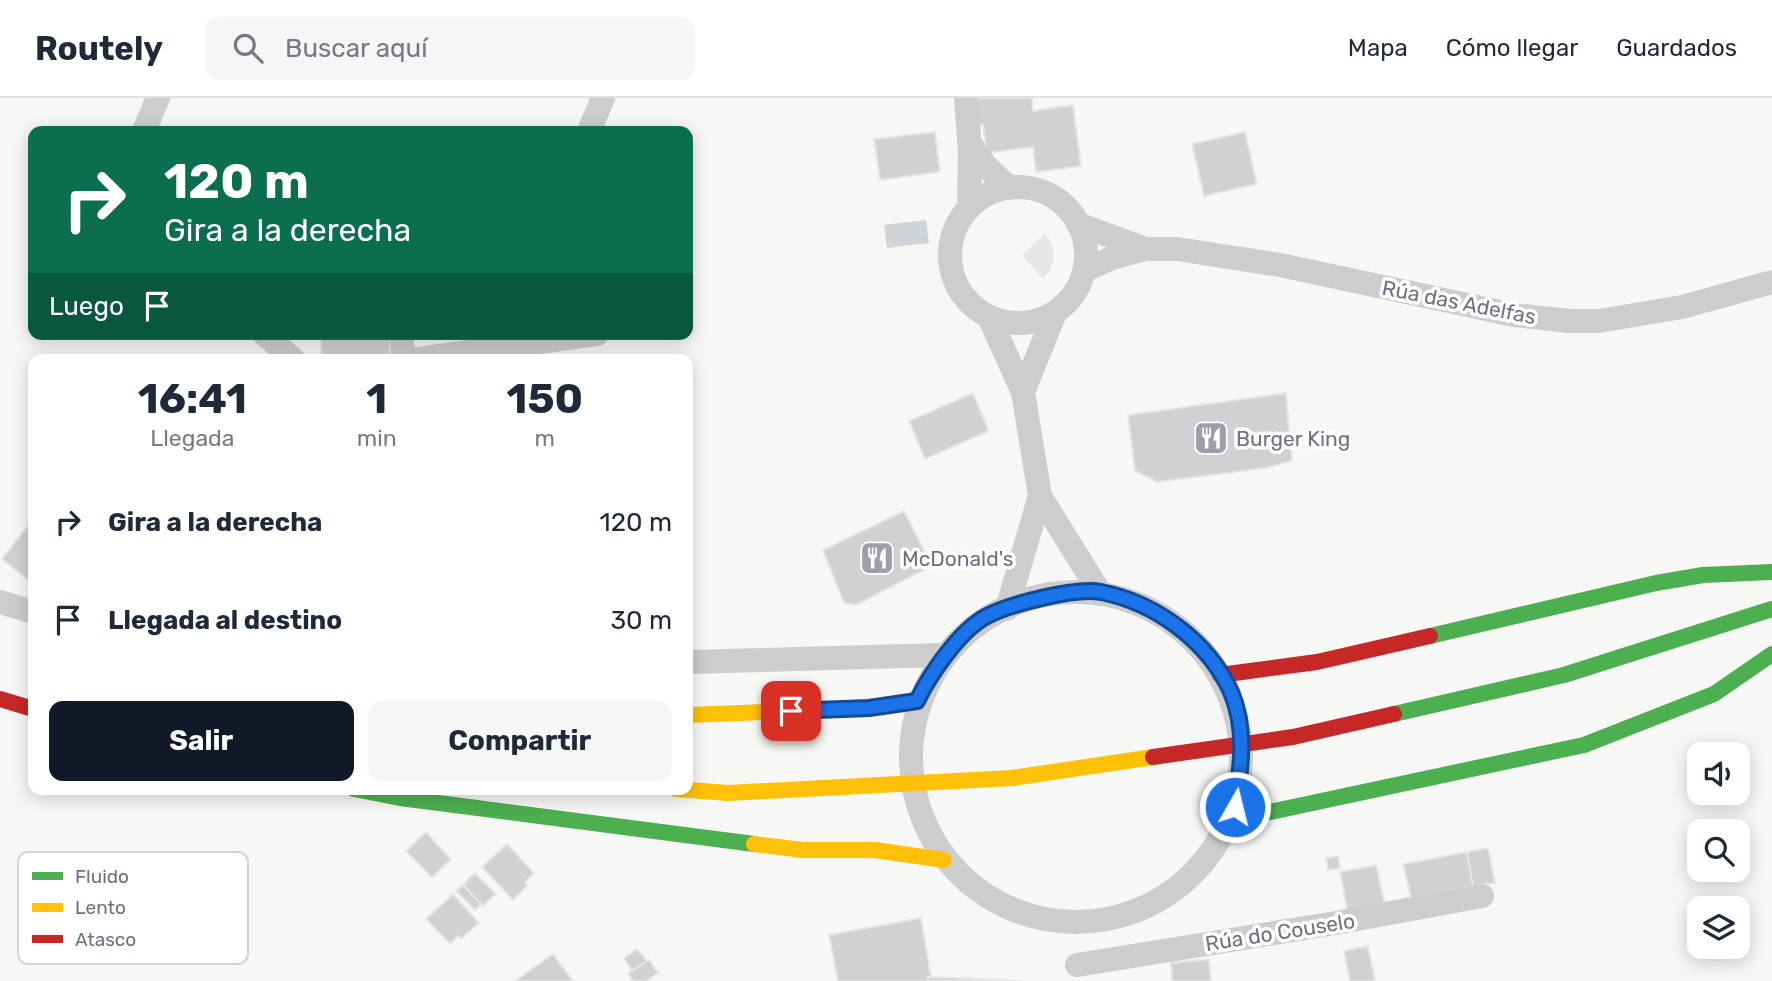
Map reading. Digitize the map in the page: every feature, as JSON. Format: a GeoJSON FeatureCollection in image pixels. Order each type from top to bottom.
{"type":"FeatureCollection","features":[{"type":"Feature","properties":{"kind":"highway"},"geometry":{"type":"LineString","coordinates":[[1226,684],[1656,583],[1703,575],[1772,572]]}},
{"type":"Feature","properties":{"kind":"highway"},"geometry":{"type":"LineString","coordinates":[[693,790],[729,793],[1012,778],[1293,737],[1564,675],[1772,609]]}},
{"type":"Feature","properties":{"kind":"highway"},"geometry":{"type":"LineString","coordinates":[[1230,817],[1256,815],[1584,745],[1714,694],[1772,654]]}},
{"type":"Feature","properties":{"kind":"highway"},"geometry":{"type":"LineString","coordinates":[[0,699],[28,706]]}},
{"type":"Feature","properties":{"kind":"highway"},"geometry":{"type":"LineString","coordinates":[[693,715],[869,708],[917,701]]}},
{"type":"Feature","properties":{"kind":"highway"},"geometry":{"type":"LineString","coordinates":[[385,795],[803,850],[875,850],[944,860]]}},
{"type":"Feature","properties":{"kind":"street"},"geometry":{"type":"LineString","coordinates":[[146,126],[158,98]]}},
{"type":"Feature","properties":{"kind":"street"},"geometry":{"type":"LineString","coordinates":[[591,126],[603,98]]}},
{"type":"Feature","properties":{"kind":"street"},"geometry":{"type":"LineString","coordinates":[[966,98],[970,144],[969,208]]}},
{"type":"Feature","properties":{"kind":"street"},"geometry":{"type":"LineString","coordinates":[[970,144],[985,165],[1009,188]]}},
{"type":"Feature","properties":{"kind":"street"},"geometry":{"type":"LineString","coordinates":[[1009,188],[1032,188],[1053,196],[1070,210],[1078,224],[1087,252],[1079,287],[1055,313],[1034,322],[1011,323],[989,317],[971,305],[958,288],[951,268],[950,246],[957,226],[969,208],[987,195],[1009,188]]}},
{"type":"Feature","properties":{"kind":"street","name":"Rúa das Adelfas"},"geometry":{"type":"LineString","coordinates":[[1078,224],[1109,238],[1145,249]]}},
{"type":"Feature","properties":{"kind":"street","name":"Rúa das Adelfas"},"geometry":{"type":"LineString","coordinates":[[1085,270],[1112,258],[1145,249],[1177,249],[1280,265],[1514,315],[1570,321],[1599,321],[1650,313],[1772,282]]}},
{"type":"Feature","properties":{"kind":"street"},"geometry":{"type":"LineString","coordinates":[[1023,392],[1055,313]]}},
{"type":"Feature","properties":{"kind":"street"},"geometry":{"type":"LineString","coordinates":[[989,317],[1023,392],[1040,496],[1099,591]]}},
{"type":"Feature","properties":{"kind":"street"},"geometry":{"type":"LineString","coordinates":[[271,340],[287,354]]}},
{"type":"Feature","properties":{"kind":"street"},"geometry":{"type":"LineString","coordinates":[[454,354],[554,340]]}},
{"type":"Feature","properties":{"kind":"street"},"geometry":{"type":"LineString","coordinates":[[1007,609],[1040,496]]}},
{"type":"Feature","properties":{"kind":"street"},"geometry":{"type":"LineString","coordinates":[[1099,591],[1153,610],[1200,643],[1226,684],[1243,750],[1230,817],[1208,859],[1181,886],[1130,914],[1073,923],[1010,910],[962,878],[944,860],[928,832],[914,798],[909,762],[911,724],[917,701],[943,655],[986,616],[1053,594],[1099,591]]}},
{"type":"Feature","properties":{"kind":"street"},"geometry":{"type":"LineString","coordinates":[[0,602],[28,610]]}},
{"type":"Feature","properties":{"kind":"street"},"geometry":{"type":"LineString","coordinates":[[693,662],[943,655]]}},
{"type":"Feature","properties":{"kind":"street","name":"Rúa do Couselo"},"geometry":{"type":"LineString","coordinates":[[1076,973],[1482,896]]}},
{"type":"Feature","properties":{"kind":"street"},"geometry":{"type":"LineString","coordinates":[[1076,973],[1083,922]]}},
{"type":"Feature","properties":{"kind":"shaded area"},"geometry":{"type":"Polygon","coordinates":[[[926,220],[929,243],[887,248],[884,225],[926,220]]]}},
{"type":"Feature","properties":{"kind":"shaded area"},"geometry":{"type":"Polygon","coordinates":[[[1045,234],[1052,244],[1054,256],[1051,269],[1043,279],[1022,255],[1045,234]]]}},
{"type":"Feature","properties":{"kind":"building"},"geometry":{"type":"Polygon","coordinates":[[[972,98],[1032,98],[1033,111],[1073,105],[1081,166],[1036,172],[1033,147],[987,153],[983,125],[975,125],[972,98]]]}},
{"type":"Feature","properties":{"kind":"building"},"geometry":{"type":"Polygon","coordinates":[[[935,132],[940,172],[880,180],[874,139],[935,132]]]}},
{"type":"Feature","properties":{"kind":"building"},"geometry":{"type":"Polygon","coordinates":[[[1245,132],[1257,184],[1204,196],[1192,144],[1245,132]]]}},
{"type":"Feature","properties":{"kind":"building"},"geometry":{"type":"Polygon","coordinates":[[[321,340],[390,340],[390,354],[321,354],[321,340]]]}},
{"type":"Feature","properties":{"kind":"building"},"geometry":{"type":"Polygon","coordinates":[[[973,393],[989,431],[925,459],[909,421],[973,393]]]}},
{"type":"Feature","properties":{"kind":"building","name":"Burger King"},"geometry":{"type":"Polygon","coordinates":[[[1286,393],[1292,461],[1266,468],[1157,482],[1135,471],[1128,415],[1286,393]]]}},
{"type":"Feature","properties":{"kind":"building","name":"McDonald's"},"geometry":{"type":"Polygon","coordinates":[[[904,511],[932,566],[856,605],[844,603],[823,550],[904,511]]]}},
{"type":"Feature","properties":{"kind":"building"},"geometry":{"type":"Polygon","coordinates":[[[28,525],[28,580],[2,559],[28,525]]]}},
{"type":"Feature","properties":{"kind":"building"},"geometry":{"type":"Polygon","coordinates":[[[426,832],[451,859],[432,878],[406,851],[426,832]]]}},
{"type":"Feature","properties":{"kind":"building"},"geometry":{"type":"Polygon","coordinates":[[[507,844],[534,873],[525,882],[528,885],[513,900],[482,867],[507,844]]]}},
{"type":"Feature","properties":{"kind":"building"},"geometry":{"type":"Polygon","coordinates":[[[1488,848],[1495,883],[1473,886],[1467,852],[1488,848]]]}},
{"type":"Feature","properties":{"kind":"building"},"geometry":{"type":"Polygon","coordinates":[[[1467,852],[1473,886],[1411,898],[1403,864],[1467,852]]]}},
{"type":"Feature","properties":{"kind":"building"},"geometry":{"type":"Polygon","coordinates":[[[1338,856],[1340,868],[1328,870],[1326,858],[1338,856]]]}},
{"type":"Feature","properties":{"kind":"building"},"geometry":{"type":"Polygon","coordinates":[[[1376,865],[1385,906],[1348,913],[1340,872],[1376,865]]]}},
{"type":"Feature","properties":{"kind":"building"},"geometry":{"type":"Polygon","coordinates":[[[475,873],[496,894],[483,906],[463,885],[475,873]]]}},
{"type":"Feature","properties":{"kind":"building"},"geometry":{"type":"Polygon","coordinates":[[[463,885],[481,904],[475,910],[456,891],[463,885]]]}},
{"type":"Feature","properties":{"kind":"building"},"geometry":{"type":"Polygon","coordinates":[[[453,894],[479,923],[461,939],[458,936],[450,944],[426,919],[453,894]]]}},
{"type":"Feature","properties":{"kind":"building"},"geometry":{"type":"Polygon","coordinates":[[[921,918],[931,977],[928,977],[929,981],[838,981],[829,935],[921,918]]]}},
{"type":"Feature","properties":{"kind":"building"},"geometry":{"type":"Polygon","coordinates":[[[1368,946],[1375,981],[1350,981],[1344,951],[1368,946]]]}},
{"type":"Feature","properties":{"kind":"building"},"geometry":{"type":"Polygon","coordinates":[[[637,949],[647,961],[632,971],[624,958],[637,949]]]}},
{"type":"Feature","properties":{"kind":"building"},"geometry":{"type":"Polygon","coordinates":[[[553,954],[573,981],[515,981],[553,954]]]}},
{"type":"Feature","properties":{"kind":"building"},"geometry":{"type":"Polygon","coordinates":[[[1209,959],[1211,981],[1172,981],[1171,963],[1209,959]]]}},
{"type":"Feature","properties":{"kind":"building"},"geometry":{"type":"Polygon","coordinates":[[[649,960],[658,973],[646,981],[633,981],[628,973],[649,960]]]}},
{"type":"Feature","properties":{"kind":"building"},"geometry":{"type":"Polygon","coordinates":[[[928,977],[931,977],[1022,981],[929,981],[928,977]]]}},
{"type":"Feature","properties":{"kind":"traffic: fast"},"geometry":{"type":"LineString","coordinates":[[1430,636],[1656,583],[1703,575],[1772,572]]}},
{"type":"Feature","properties":{"kind":"traffic: fast"},"geometry":{"type":"LineString","coordinates":[[1394,714],[1564,675],[1772,609]]}},
{"type":"Feature","properties":{"kind":"traffic: fast"},"geometry":{"type":"LineString","coordinates":[[1225,826],[1256,815],[1584,745],[1714,694],[1772,654]]}},
{"type":"Feature","properties":{"kind":"traffic: fast"},"geometry":{"type":"LineString","coordinates":[[385,795],[754,844]]}},
{"type":"Feature","properties":{"kind":"traffic: slow"},"geometry":{"type":"LineString","coordinates":[[693,715],[869,708],[917,700]]}},
{"type":"Feature","properties":{"kind":"traffic: slow"},"geometry":{"type":"LineString","coordinates":[[693,790],[728,793],[1012,778],[1153,757]]}},
{"type":"Feature","properties":{"kind":"traffic: slow"},"geometry":{"type":"LineString","coordinates":[[754,844],[803,850],[875,850],[944,860]]}},
{"type":"Feature","properties":{"kind":"traffic: jam"},"geometry":{"type":"LineString","coordinates":[[1220,675],[1317,662],[1430,636]]}},
{"type":"Feature","properties":{"kind":"traffic: jam"},"geometry":{"type":"LineString","coordinates":[[0,699],[28,707]]}},
{"type":"Feature","properties":{"kind":"traffic: jam"},"geometry":{"type":"LineString","coordinates":[[1153,757],[1293,737],[1394,714]]}},
{"type":"Feature","properties":{"kind":"place","name":"Burger King"},"geometry":{"type":"Point","coordinates":[1211,438]}},
{"type":"Feature","properties":{"kind":"place","name":"McDonald's"},"geometry":{"type":"Point","coordinates":[877,558]}},
{"type":"Feature","properties":{"kind":"route"},"geometry":{"type":"LineString","coordinates":[[791,711],[869,708],[917,701],[943,655],[986,616],[1053,594],[1099,591],[1153,610],[1200,643],[1231,693],[1243,750],[1235,807]]}}]}
